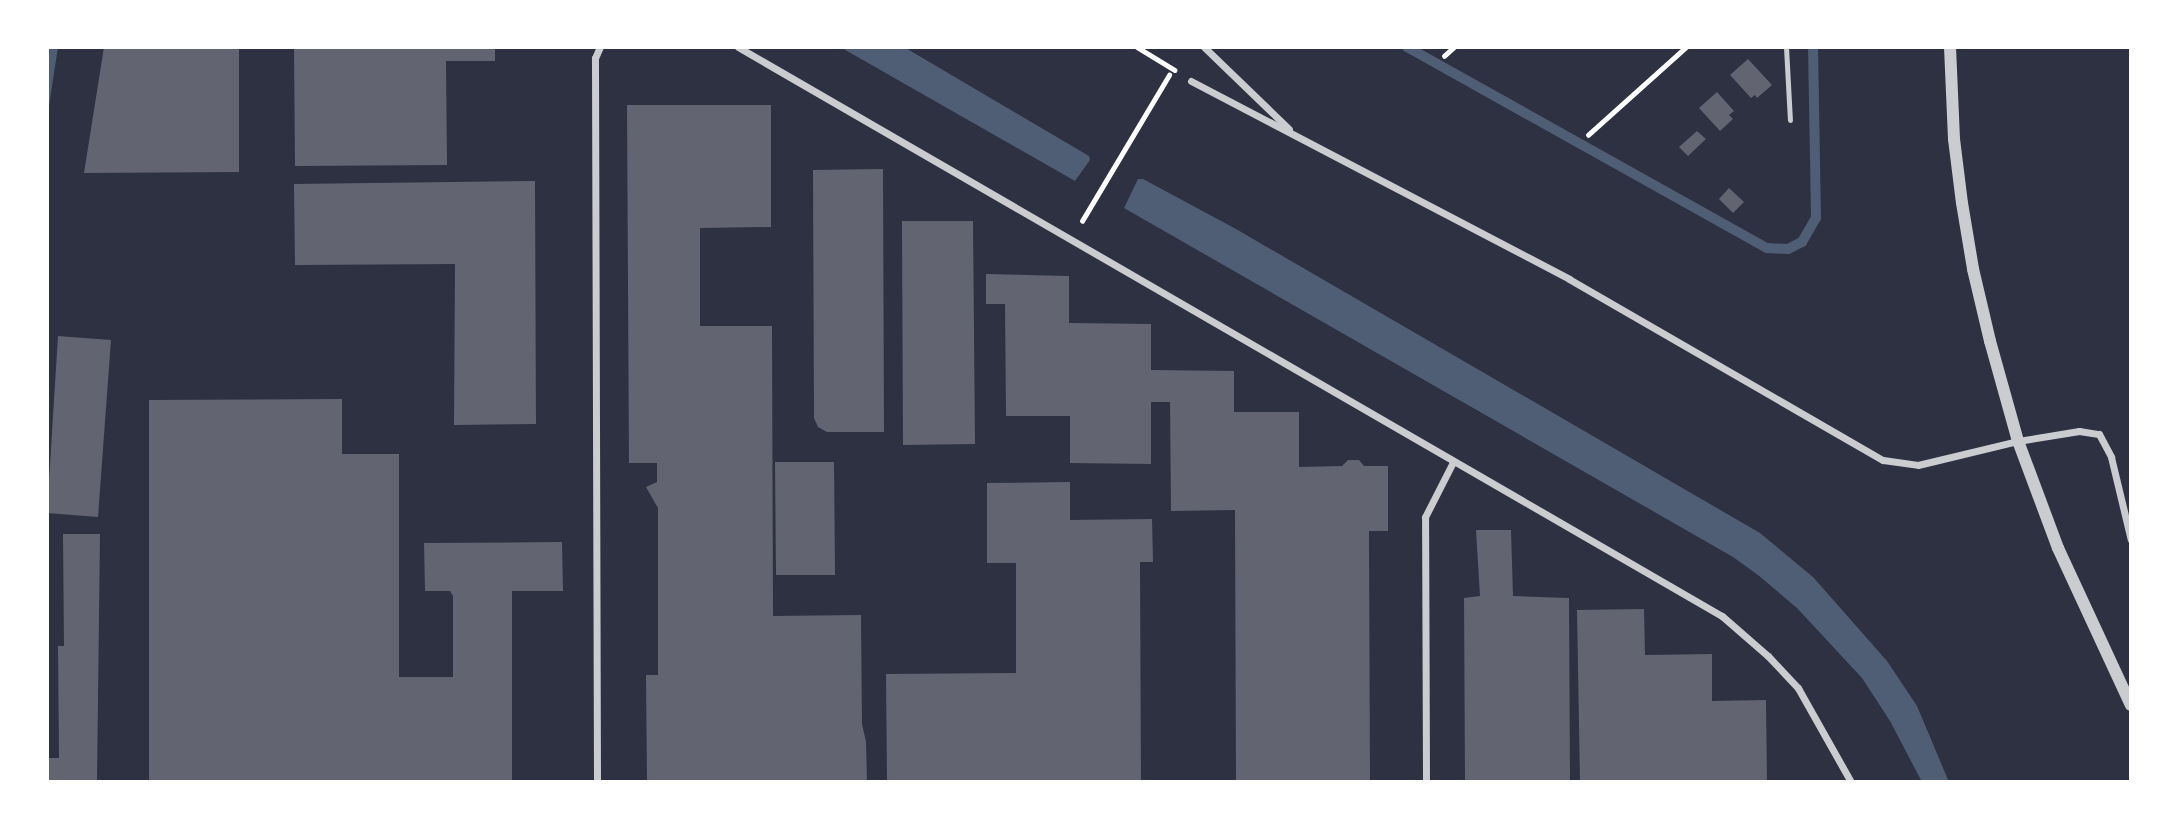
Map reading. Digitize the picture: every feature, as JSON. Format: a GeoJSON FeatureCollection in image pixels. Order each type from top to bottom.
{"type":"FeatureCollection","features":[{"type":"Feature","properties":{"kind":"street"},"geometry":{"type":"LineString","coordinates":[[597,782],[595,58],[600,47]]}},
{"type":"Feature","properties":{"kind":"street"},"geometry":{"type":"LineString","coordinates":[[738,47],[1722,616],[1768,656],[1798,688],[1851,782]]}},
{"type":"Feature","properties":{"kind":"street"},"geometry":{"type":"LineString","coordinates":[[1204,47],[1294,134]]}},
{"type":"Feature","properties":{"kind":"street"},"geometry":{"type":"LineString","coordinates":[[1950,47],[1954,139],[1973,269],[2018,441],[2072,581],[2131,705]]}},
{"type":"Feature","properties":{"kind":"street"},"geometry":{"type":"LineString","coordinates":[[1191,81],[1569,279],[1883,460],[1919,465],[2018,441],[2079,431],[2099,434],[2111,457],[2131,540]]}},
{"type":"Feature","properties":{"kind":"street"},"geometry":{"type":"LineString","coordinates":[[1426,782],[1425,517],[1453,462]]}},
{"type":"Feature","properties":{"kind":"lane"},"geometry":{"type":"LineString","coordinates":[[1786,47],[1790,120]]}},
{"type":"Feature","properties":{"kind":"path"},"geometry":{"type":"LineString","coordinates":[[1137,47],[1191,81]]}},
{"type":"Feature","properties":{"kind":"path"},"geometry":{"type":"LineString","coordinates":[[1444,56],[1454,47]]}},
{"type":"Feature","properties":{"kind":"path"},"geometry":{"type":"LineString","coordinates":[[1588,135],[1686,47]]}},
{"type":"Feature","properties":{"kind":"path"},"geometry":{"type":"LineString","coordinates":[[1072,238],[1165,82]]}},
{"type":"Feature","properties":{"kind":"water"},"geometry":{"type":"Polygon","coordinates":[[[47,47],[58,47],[47,119],[47,47]]]}},
{"type":"Feature","properties":{"kind":"water"},"geometry":{"type":"Polygon","coordinates":[[[840,47],[904,47],[1089,156],[1090,160],[1075,181],[840,47]]]}},
{"type":"Feature","properties":{"kind":"water"},"geometry":{"type":"Polygon","coordinates":[[[1138,179],[1143,179],[1236,229],[1760,533],[1813,577],[1887,661],[1917,706],[1949,782],[1922,782],[1890,721],[1862,678],[1797,608],[1758,575],[1733,557],[1124,208],[1138,179]]]}},
{"type":"Feature","properties":{"kind":"building"},"geometry":{"type":"Polygon","coordinates":[[[104,47],[239,47],[239,172],[84,173],[104,47]]]}},
{"type":"Feature","properties":{"kind":"building"},"geometry":{"type":"Polygon","coordinates":[[[294,47],[495,47],[495,61],[446,61],[447,165],[295,166],[294,47]]]}},
{"type":"Feature","properties":{"kind":"building"},"geometry":{"type":"Polygon","coordinates":[[[1748,59],[1772,85],[1757,98],[1755,95],[1751,98],[1730,75],[1748,59]]]}},
{"type":"Feature","properties":{"kind":"building"},"geometry":{"type":"Polygon","coordinates":[[[1717,92],[1734,111],[1729,115],[1733,119],[1720,131],[1699,108],[1717,92]]]}},
{"type":"Feature","properties":{"kind":"building"},"geometry":{"type":"Polygon","coordinates":[[[627,105],[771,105],[771,227],[700,228],[700,326],[772,326],[773,616],[861,615],[862,724],[866,742],[867,782],[647,782],[646,675],[658,675],[658,508],[646,487],[657,482],[657,463],[629,463],[627,105]]]}},
{"type":"Feature","properties":{"kind":"building"},"geometry":{"type":"Polygon","coordinates":[[[1697,131],[1706,139],[1688,156],[1679,147],[1697,131]]]}},
{"type":"Feature","properties":{"kind":"building"},"geometry":{"type":"Polygon","coordinates":[[[883,169],[884,432],[827,432],[818,427],[814,418],[813,170],[883,169]]]}},
{"type":"Feature","properties":{"kind":"building"},"geometry":{"type":"Polygon","coordinates":[[[535,181],[536,424],[454,425],[455,264],[295,265],[294,184],[535,181]]]}},
{"type":"Feature","properties":{"kind":"building"},"geometry":{"type":"Polygon","coordinates":[[[1729,188],[1744,202],[1733,213],[1719,199],[1729,188]]]}},
{"type":"Feature","properties":{"kind":"building"},"geometry":{"type":"Polygon","coordinates":[[[902,221],[973,221],[975,444],[903,445],[902,221]]]}},
{"type":"Feature","properties":{"kind":"building"},"geometry":{"type":"Polygon","coordinates":[[[986,274],[1069,276],[1069,323],[1151,324],[1151,370],[1234,371],[1234,412],[1299,412],[1299,467],[1342,466],[1348,460],[1359,460],[1364,466],[1388,466],[1388,531],[1369,531],[1370,782],[1236,782],[1235,510],[1171,511],[1170,402],[1151,402],[1151,464],[1070,463],[1070,416],[1006,416],[1005,304],[986,304],[986,274]]]}},
{"type":"Feature","properties":{"kind":"building"},"geometry":{"type":"Polygon","coordinates":[[[58,336],[111,340],[98,517],[47,513],[58,336]]]}},
{"type":"Feature","properties":{"kind":"building"},"geometry":{"type":"Polygon","coordinates":[[[342,399],[342,454],[399,454],[399,677],[453,677],[453,596],[450,591],[425,591],[424,543],[562,542],[563,591],[512,591],[512,782],[149,782],[149,400],[342,399]]]}},
{"type":"Feature","properties":{"kind":"building"},"geometry":{"type":"Polygon","coordinates":[[[775,462],[834,462],[835,575],[776,575],[775,462]]]}},
{"type":"Feature","properties":{"kind":"building"},"geometry":{"type":"Polygon","coordinates":[[[1070,482],[1070,520],[1152,519],[1153,562],[1140,562],[1141,782],[887,782],[886,674],[1016,673],[1016,563],[987,563],[987,483],[1070,482]]]}},
{"type":"Feature","properties":{"kind":"building"},"geometry":{"type":"Polygon","coordinates":[[[1476,530],[1511,530],[1513,596],[1569,598],[1570,782],[1465,782],[1464,598],[1480,596],[1476,530]]]}},
{"type":"Feature","properties":{"kind":"building"},"geometry":{"type":"Polygon","coordinates":[[[63,534],[100,534],[97,782],[47,782],[47,758],[59,758],[58,646],[64,646],[63,534]]]}},
{"type":"Feature","properties":{"kind":"building"},"geometry":{"type":"Polygon","coordinates":[[[1644,609],[1645,655],[1712,654],[1712,701],[1766,700],[1767,782],[1580,782],[1577,610],[1644,609]]]}},
{"type":"Feature","properties":{"kind":"waterway"},"geometry":{"type":"LineString","coordinates":[[1407,47],[1767,248],[1788,249],[1802,242],[1816,218],[1813,47]]}}]}
